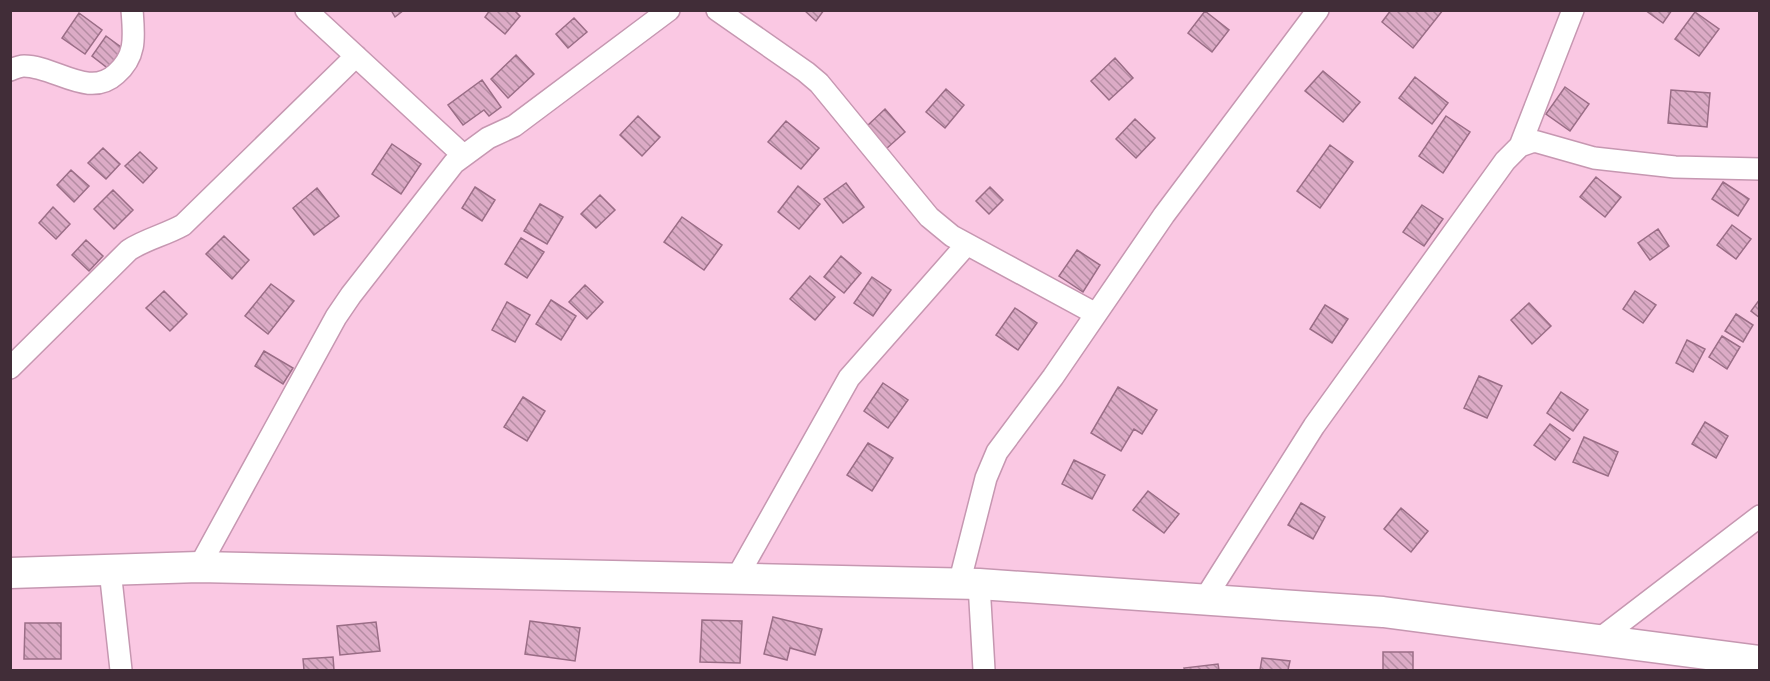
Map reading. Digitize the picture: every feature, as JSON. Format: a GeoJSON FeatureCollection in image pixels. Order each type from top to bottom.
{"type":"FeatureCollection","features":[{"type":"Feature","properties":{"kind":"street"},"geometry":{"type":"LineString","coordinates":[[10,70],[23,66],[91,85],[108,82],[123,68],[134,44],[132,10]]}},
{"type":"Feature","properties":{"kind":"street"},"geometry":{"type":"LineString","coordinates":[[306,10],[463,155]]}},
{"type":"Feature","properties":{"kind":"street"},"geometry":{"type":"LineString","coordinates":[[199,567],[336,316],[454,163],[488,138],[514,126],[669,10]]}},
{"type":"Feature","properties":{"kind":"street"},"geometry":{"type":"LineString","coordinates":[[717,10],[819,83],[928,217],[952,236],[1096,314]]}},
{"type":"Feature","properties":{"kind":"street"},"geometry":{"type":"LineString","coordinates":[[984,670],[969,584],[986,478],[997,452],[1053,377],[1164,215],[1318,10]]}},
{"type":"Feature","properties":{"kind":"street"},"geometry":{"type":"LineString","coordinates":[[1204,600],[1314,426],[1505,161],[1520,146],[1573,10]]}},
{"type":"Feature","properties":{"kind":"street"},"geometry":{"type":"LineString","coordinates":[[10,368],[129,250],[144,240],[166,234],[183,225],[356,56]]}},
{"type":"Feature","properties":{"kind":"street"},"geometry":{"type":"LineString","coordinates":[[1520,146],[1534,141],[1594,158],[1675,167],[1760,169]]}},
{"type":"Feature","properties":{"kind":"street"},"geometry":{"type":"LineString","coordinates":[[736,579],[849,378],[967,244]]}},
{"type":"Feature","properties":{"kind":"street"},"geometry":{"type":"LineString","coordinates":[[1598,640],[1760,516]]}},
{"type":"Feature","properties":{"kind":"street"},"geometry":{"type":"LineString","coordinates":[[10,573],[199,567],[969,584],[1383,612],[1760,661]]}},
{"type":"Feature","properties":{"kind":"street"},"geometry":{"type":"LineString","coordinates":[[110,570],[121,670]]}},
{"type":"Feature","properties":{"kind":"building"},"geometry":{"type":"Polygon","coordinates":[[[391,10],[404,10],[395,17],[391,10]]]}},
{"type":"Feature","properties":{"kind":"building"},"geometry":{"type":"Polygon","coordinates":[[[490,10],[514,10],[520,16],[505,34],[485,17],[490,10]]]}},
{"type":"Feature","properties":{"kind":"building"},"geometry":{"type":"Polygon","coordinates":[[[804,10],[824,10],[816,21],[804,10]]]}},
{"type":"Feature","properties":{"kind":"building"},"geometry":{"type":"Polygon","coordinates":[[[1391,10],[1443,10],[1413,48],[1382,22],[1391,10]]]}},
{"type":"Feature","properties":{"kind":"building"},"geometry":{"type":"Polygon","coordinates":[[[1645,10],[1672,10],[1663,23],[1645,10]]]}},
{"type":"Feature","properties":{"kind":"building"},"geometry":{"type":"Polygon","coordinates":[[[1205,11],[1229,30],[1212,52],[1188,33],[1205,11]]]}},
{"type":"Feature","properties":{"kind":"building"},"geometry":{"type":"Polygon","coordinates":[[[1695,12],[1719,29],[1699,56],[1675,39],[1695,12]]]}},
{"type":"Feature","properties":{"kind":"building"},"geometry":{"type":"Polygon","coordinates":[[[79,13],[102,30],[85,54],[62,38],[79,13]]]}},
{"type":"Feature","properties":{"kind":"building"},"geometry":{"type":"Polygon","coordinates":[[[574,18],[587,32],[568,48],[556,34],[574,18]]]}},
{"type":"Feature","properties":{"kind":"building"},"geometry":{"type":"Polygon","coordinates":[[[106,36],[129,53],[114,73],[92,56],[106,36]]]}},
{"type":"Feature","properties":{"kind":"building"},"geometry":{"type":"Polygon","coordinates":[[[516,55],[534,74],[508,98],[491,79],[516,55]]]}},
{"type":"Feature","properties":{"kind":"building"},"geometry":{"type":"Polygon","coordinates":[[[1115,58],[1133,78],[1109,100],[1091,81],[1115,58]]]}},
{"type":"Feature","properties":{"kind":"building"},"geometry":{"type":"Polygon","coordinates":[[[1323,71],[1360,102],[1343,122],[1305,91],[1323,71]]]}},
{"type":"Feature","properties":{"kind":"building"},"geometry":{"type":"Polygon","coordinates":[[[1415,77],[1448,103],[1432,124],[1399,98],[1415,77]]]}},
{"type":"Feature","properties":{"kind":"building"},"geometry":{"type":"Polygon","coordinates":[[[482,80],[501,107],[489,116],[484,110],[463,125],[448,105],[482,80]]]}},
{"type":"Feature","properties":{"kind":"building"},"geometry":{"type":"Polygon","coordinates":[[[1565,87],[1589,104],[1570,131],[1546,114],[1565,87]]]}},
{"type":"Feature","properties":{"kind":"building"},"geometry":{"type":"Polygon","coordinates":[[[946,89],[964,105],[945,128],[926,112],[946,89]]]}},
{"type":"Feature","properties":{"kind":"building"},"geometry":{"type":"Polygon","coordinates":[[[1671,90],[1710,93],[1707,127],[1668,123],[1671,90]]]}},
{"type":"Feature","properties":{"kind":"building"},"geometry":{"type":"Polygon","coordinates":[[[885,109],[905,132],[886,149],[867,126],[885,109]]]}},
{"type":"Feature","properties":{"kind":"building"},"geometry":{"type":"Polygon","coordinates":[[[638,116],[660,137],[642,156],[620,135],[638,116]]]}},
{"type":"Feature","properties":{"kind":"building"},"geometry":{"type":"Polygon","coordinates":[[[1446,116],[1470,132],[1443,173],[1419,156],[1446,116]]]}},
{"type":"Feature","properties":{"kind":"building"},"geometry":{"type":"Polygon","coordinates":[[[1135,119],[1155,138],[1136,158],[1116,139],[1135,119]]]}},
{"type":"Feature","properties":{"kind":"building"},"geometry":{"type":"Polygon","coordinates":[[[786,121],[819,148],[801,169],[768,142],[786,121]]]}},
{"type":"Feature","properties":{"kind":"building"},"geometry":{"type":"Polygon","coordinates":[[[392,144],[421,164],[401,194],[372,174],[392,144]]]}},
{"type":"Feature","properties":{"kind":"building"},"geometry":{"type":"Polygon","coordinates":[[[1330,145],[1353,162],[1320,208],[1297,191],[1330,145]]]}},
{"type":"Feature","properties":{"kind":"building"},"geometry":{"type":"Polygon","coordinates":[[[103,148],[120,164],[106,179],[88,163],[103,148]]]}},
{"type":"Feature","properties":{"kind":"building"},"geometry":{"type":"Polygon","coordinates":[[[140,152],[157,168],[143,183],[125,166],[140,152]]]}},
{"type":"Feature","properties":{"kind":"building"},"geometry":{"type":"Polygon","coordinates":[[[71,170],[89,186],[74,202],[57,185],[71,170]]]}},
{"type":"Feature","properties":{"kind":"building"},"geometry":{"type":"Polygon","coordinates":[[[1596,177],[1621,197],[1605,217],[1580,197],[1596,177]]]}},
{"type":"Feature","properties":{"kind":"building"},"geometry":{"type":"Polygon","coordinates":[[[1723,182],[1749,199],[1738,216],[1712,199],[1723,182]]]}},
{"type":"Feature","properties":{"kind":"building"},"geometry":{"type":"Polygon","coordinates":[[[846,183],[864,207],[843,223],[824,199],[846,183]]]}},
{"type":"Feature","properties":{"kind":"building"},"geometry":{"type":"Polygon","coordinates":[[[798,186],[820,204],[799,229],[778,212],[798,186]]]}},
{"type":"Feature","properties":{"kind":"building"},"geometry":{"type":"Polygon","coordinates":[[[475,187],[495,200],[482,221],[462,208],[475,187]]]}},
{"type":"Feature","properties":{"kind":"building"},"geometry":{"type":"Polygon","coordinates":[[[990,187],[1003,200],[989,214],[976,201],[990,187]]]}},
{"type":"Feature","properties":{"kind":"building"},"geometry":{"type":"Polygon","coordinates":[[[317,188],[339,216],[314,235],[293,208],[317,188]]]}},
{"type":"Feature","properties":{"kind":"building"},"geometry":{"type":"Polygon","coordinates":[[[113,190],[133,210],[114,229],[94,209],[113,190]]]}},
{"type":"Feature","properties":{"kind":"building"},"geometry":{"type":"Polygon","coordinates":[[[600,195],[615,210],[596,228],[581,214],[600,195]]]}},
{"type":"Feature","properties":{"kind":"building"},"geometry":{"type":"Polygon","coordinates":[[[540,204],[563,217],[547,244],[524,231],[540,204]]]}},
{"type":"Feature","properties":{"kind":"building"},"geometry":{"type":"Polygon","coordinates":[[[1422,205],[1443,219],[1424,246],[1403,232],[1422,205]]]}},
{"type":"Feature","properties":{"kind":"building"},"geometry":{"type":"Polygon","coordinates":[[[53,207],[70,224],[56,239],[39,223],[53,207]]]}},
{"type":"Feature","properties":{"kind":"building"},"geometry":{"type":"Polygon","coordinates":[[[682,217],[722,245],[704,270],[664,242],[682,217]]]}},
{"type":"Feature","properties":{"kind":"building"},"geometry":{"type":"Polygon","coordinates":[[[1732,225],[1751,239],[1736,259],[1717,245],[1732,225]]]}},
{"type":"Feature","properties":{"kind":"building"},"geometry":{"type":"Polygon","coordinates":[[[1658,229],[1669,246],[1650,260],[1638,243],[1658,229]]]}},
{"type":"Feature","properties":{"kind":"building"},"geometry":{"type":"Polygon","coordinates":[[[224,236],[249,260],[232,279],[206,254],[224,236]]]}},
{"type":"Feature","properties":{"kind":"building"},"geometry":{"type":"Polygon","coordinates":[[[521,238],[544,252],[527,278],[505,264],[521,238]]]}},
{"type":"Feature","properties":{"kind":"building"},"geometry":{"type":"Polygon","coordinates":[[[86,240],[103,256],[89,271],[72,255],[86,240]]]}},
{"type":"Feature","properties":{"kind":"building"},"geometry":{"type":"Polygon","coordinates":[[[1077,250],[1100,265],[1083,292],[1059,276],[1077,250]]]}},
{"type":"Feature","properties":{"kind":"building"},"geometry":{"type":"Polygon","coordinates":[[[841,256],[861,273],[844,293],[824,277],[841,256]]]}},
{"type":"Feature","properties":{"kind":"building"},"geometry":{"type":"Polygon","coordinates":[[[810,276],[835,297],[815,320],[790,299],[810,276]]]}},
{"type":"Feature","properties":{"kind":"building"},"geometry":{"type":"Polygon","coordinates":[[[872,277],[891,290],[873,316],[854,303],[872,277]]]}},
{"type":"Feature","properties":{"kind":"building"},"geometry":{"type":"Polygon","coordinates":[[[271,284],[294,301],[268,334],[245,316],[271,284]]]}},
{"type":"Feature","properties":{"kind":"building"},"geometry":{"type":"Polygon","coordinates":[[[585,285],[603,302],[587,319],[569,302],[585,285]]]}},
{"type":"Feature","properties":{"kind":"building"},"geometry":{"type":"Polygon","coordinates":[[[164,291],[187,314],[170,331],[146,308],[164,291]]]}},
{"type":"Feature","properties":{"kind":"building"},"geometry":{"type":"Polygon","coordinates":[[[1635,291],[1656,305],[1643,323],[1623,309],[1635,291]]]}},
{"type":"Feature","properties":{"kind":"building"},"geometry":{"type":"Polygon","coordinates":[[[1760,299],[1760,318],[1751,311],[1760,299]]]}},
{"type":"Feature","properties":{"kind":"building"},"geometry":{"type":"Polygon","coordinates":[[[551,300],[576,316],[561,340],[536,324],[551,300]]]}},
{"type":"Feature","properties":{"kind":"building"},"geometry":{"type":"Polygon","coordinates":[[[507,302],[530,315],[515,342],[492,330],[507,302]]]}},
{"type":"Feature","properties":{"kind":"building"},"geometry":{"type":"Polygon","coordinates":[[[1529,303],[1551,326],[1532,344],[1511,320],[1529,303]]]}},
{"type":"Feature","properties":{"kind":"building"},"geometry":{"type":"Polygon","coordinates":[[[1325,305],[1348,319],[1332,343],[1310,329],[1325,305]]]}},
{"type":"Feature","properties":{"kind":"building"},"geometry":{"type":"Polygon","coordinates":[[[1015,308],[1037,323],[1018,350],[996,335],[1015,308]]]}},
{"type":"Feature","properties":{"kind":"building"},"geometry":{"type":"Polygon","coordinates":[[[1736,314],[1753,325],[1743,342],[1725,331],[1736,314]]]}},
{"type":"Feature","properties":{"kind":"building"},"geometry":{"type":"Polygon","coordinates":[[[1722,336],[1740,347],[1727,369],[1709,357],[1722,336]]]}},
{"type":"Feature","properties":{"kind":"building"},"geometry":{"type":"Polygon","coordinates":[[[1687,340],[1705,349],[1693,372],[1676,363],[1687,340]]]}},
{"type":"Feature","properties":{"kind":"building"},"geometry":{"type":"Polygon","coordinates":[[[264,351],[293,368],[283,384],[255,366],[264,351]]]}},
{"type":"Feature","properties":{"kind":"building"},"geometry":{"type":"Polygon","coordinates":[[[1479,376],[1502,386],[1487,418],[1464,408],[1479,376]]]}},
{"type":"Feature","properties":{"kind":"building"},"geometry":{"type":"Polygon","coordinates":[[[883,383],[908,400],[888,428],[864,411],[883,383]]]}},
{"type":"Feature","properties":{"kind":"building"},"geometry":{"type":"Polygon","coordinates":[[[1118,387],[1157,410],[1142,434],[1134,429],[1121,451],[1091,433],[1118,387]]]}},
{"type":"Feature","properties":{"kind":"building"},"geometry":{"type":"Polygon","coordinates":[[[1561,392],[1588,410],[1573,431],[1547,413],[1561,392]]]}},
{"type":"Feature","properties":{"kind":"building"},"geometry":{"type":"Polygon","coordinates":[[[523,397],[545,411],[527,441],[504,427],[523,397]]]}},
{"type":"Feature","properties":{"kind":"building"},"geometry":{"type":"Polygon","coordinates":[[[1705,422],[1728,436],[1716,458],[1692,444],[1705,422]]]}},
{"type":"Feature","properties":{"kind":"building"},"geometry":{"type":"Polygon","coordinates":[[[1550,424],[1570,439],[1555,460],[1534,445],[1550,424]]]}},
{"type":"Feature","properties":{"kind":"building"},"geometry":{"type":"Polygon","coordinates":[[[1584,437],[1618,452],[1608,476],[1573,462],[1584,437]]]}},
{"type":"Feature","properties":{"kind":"building"},"geometry":{"type":"Polygon","coordinates":[[[868,443],[893,458],[872,491],[847,475],[868,443]]]}},
{"type":"Feature","properties":{"kind":"building"},"geometry":{"type":"Polygon","coordinates":[[[1074,460],[1105,475],[1092,499],[1062,484],[1074,460]]]}},
{"type":"Feature","properties":{"kind":"building"},"geometry":{"type":"Polygon","coordinates":[[[1148,491],[1179,514],[1164,533],[1133,510],[1148,491]]]}},
{"type":"Feature","properties":{"kind":"building"},"geometry":{"type":"Polygon","coordinates":[[[1301,503],[1325,517],[1313,539],[1288,525],[1301,503]]]}},
{"type":"Feature","properties":{"kind":"building"},"geometry":{"type":"Polygon","coordinates":[[[1401,508],[1428,531],[1411,552],[1384,529],[1401,508]]]}},
{"type":"Feature","properties":{"kind":"building"},"geometry":{"type":"Polygon","coordinates":[[[773,617],[822,629],[815,655],[790,648],[787,660],[764,654],[773,617]]]}},
{"type":"Feature","properties":{"kind":"building"},"geometry":{"type":"Polygon","coordinates":[[[702,620],[742,621],[740,663],[700,662],[702,620]]]}},
{"type":"Feature","properties":{"kind":"building"},"geometry":{"type":"Polygon","coordinates":[[[530,621],[580,628],[575,661],[525,654],[530,621]]]}},
{"type":"Feature","properties":{"kind":"building"},"geometry":{"type":"Polygon","coordinates":[[[376,622],[380,651],[340,655],[337,626],[376,622]]]}},
{"type":"Feature","properties":{"kind":"building"},"geometry":{"type":"Polygon","coordinates":[[[25,623],[61,623],[61,659],[24,659],[25,623]]]}},
{"type":"Feature","properties":{"kind":"building"},"geometry":{"type":"Polygon","coordinates":[[[1383,652],[1413,652],[1413,670],[1383,670],[1383,652]]]}},
{"type":"Feature","properties":{"kind":"building"},"geometry":{"type":"Polygon","coordinates":[[[333,657],[334,670],[304,670],[303,659],[333,657]]]}},
{"type":"Feature","properties":{"kind":"building"},"geometry":{"type":"Polygon","coordinates":[[[1262,658],[1290,661],[1288,670],[1260,670],[1262,658]]]}},
{"type":"Feature","properties":{"kind":"building"},"geometry":{"type":"Polygon","coordinates":[[[1218,664],[1219,670],[1185,670],[1184,668],[1218,664]]]}}]}
